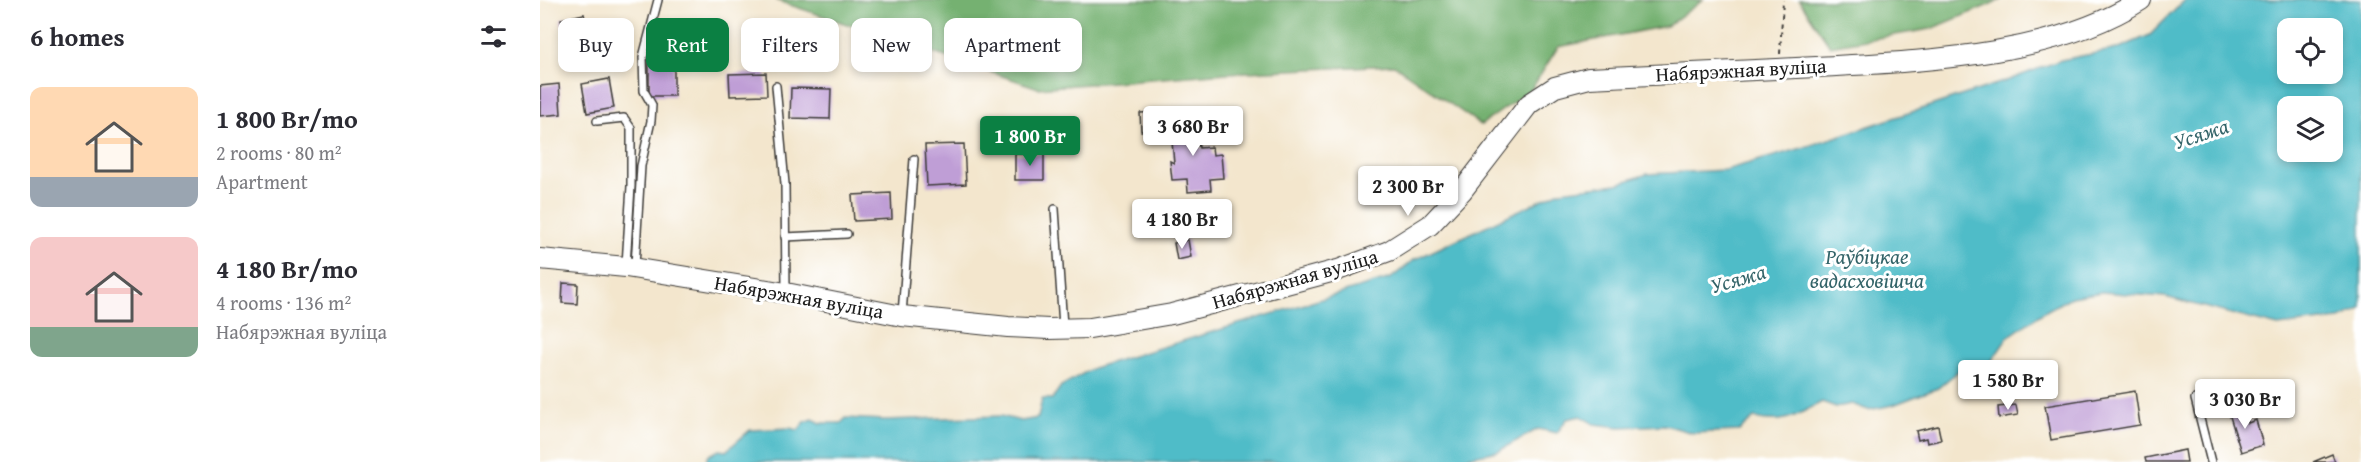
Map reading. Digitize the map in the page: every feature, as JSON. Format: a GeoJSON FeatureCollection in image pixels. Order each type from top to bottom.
{"type":"FeatureCollection","features":[{"type":"Feature","properties":{"kind":"street","name":"Набярэжная вуліца"},"geometry":{"type":"LineString","coordinates":[[540,259],[631,268],[786,293],[902,316],[1008,327],[1090,328],[1172,314],[1338,270],[1389,252],[1430,225],[1462,191],[1529,104],[1555,87],[1589,78],[1779,69],[1977,55],[2055,37],[2117,15],[2141,0]]}},
{"type":"Feature","properties":{"kind":"lane"},"geometry":{"type":"LineString","coordinates":[[631,268],[641,165],[651,121],[652,105],[644,92],[643,57],[658,0]]}},
{"type":"Feature","properties":{"kind":"lane"},"geometry":{"type":"LineString","coordinates":[[776,86],[785,184],[786,293]]}},
{"type":"Feature","properties":{"kind":"lane"},"geometry":{"type":"LineString","coordinates":[[597,121],[624,118],[630,128],[631,268]]}},
{"type":"Feature","properties":{"kind":"lane"},"geometry":{"type":"LineString","coordinates":[[902,316],[914,159]]}},
{"type":"Feature","properties":{"kind":"lane"},"geometry":{"type":"LineString","coordinates":[[1056,209],[1063,329]]}},
{"type":"Feature","properties":{"kind":"lane"},"geometry":{"type":"LineString","coordinates":[[785,237],[847,234]]}},
{"type":"Feature","properties":{"kind":"lane"},"geometry":{"type":"LineString","coordinates":[[2195,399],[2211,462]]}},
{"type":"Feature","properties":{"kind":"path"},"geometry":{"type":"LineString","coordinates":[[1779,69],[1783,0]]}},
{"type":"Feature","properties":{"kind":"green space"},"geometry":{"type":"Polygon","coordinates":[[[775,0],[1703,0],[1667,26],[1558,47],[1531,90],[1481,125],[1394,65],[1227,73],[1038,88],[990,72],[1082,72],[1082,18],[944,18],[944,57],[932,53],[932,18],[851,18],[851,25],[839,21],[839,18],[829,18],[775,0]]]}},
{"type":"Feature","properties":{"kind":"green space"},"geometry":{"type":"Polygon","coordinates":[[[1799,0],[2001,0],[1931,29],[1830,46],[1799,0]]]}},
{"type":"Feature","properties":{"kind":"water","name":"Раўбіцкае вадасховішча"},"geometry":{"type":"Polygon","coordinates":[[[2185,0],[2361,0],[2361,309],[2340,319],[2278,326],[2165,297],[2102,292],[2071,297],[2044,312],[2008,337],[1991,362],[1963,367],[1938,388],[1893,405],[1868,410],[1852,404],[1836,407],[1822,402],[1782,420],[1754,418],[1739,431],[1693,433],[1665,425],[1620,427],[1594,424],[1581,416],[1567,419],[1557,433],[1538,429],[1498,451],[1443,462],[707,462],[708,456],[719,450],[726,451],[750,430],[790,428],[798,430],[805,422],[813,419],[821,423],[841,423],[846,418],[885,420],[1001,416],[1021,421],[1038,418],[1042,399],[1052,399],[1061,386],[1093,368],[1391,278],[1414,260],[1560,191],[1617,184],[1647,174],[1725,170],[1802,148],[2009,80],[2061,60],[2117,49],[2150,35],[2185,0]]]}},
{"type":"Feature","properties":{"kind":"building"},"geometry":{"type":"Polygon","coordinates":[[[584,14],[585,18],[566,18],[584,14]]]}},
{"type":"Feature","properties":{"kind":"building"},"geometry":{"type":"Polygon","coordinates":[[[649,72],[674,72],[674,96],[649,96],[649,72]]]}},
{"type":"Feature","properties":{"kind":"building"},"geometry":{"type":"Polygon","coordinates":[[[766,73],[767,95],[730,96],[729,74],[766,73]]]}},
{"type":"Feature","properties":{"kind":"building"},"geometry":{"type":"Polygon","coordinates":[[[609,79],[614,108],[587,113],[582,84],[609,79]]]}},
{"type":"Feature","properties":{"kind":"building"},"geometry":{"type":"Polygon","coordinates":[[[559,84],[561,114],[540,116],[540,86],[559,84]]]}},
{"type":"Feature","properties":{"kind":"building"},"geometry":{"type":"Polygon","coordinates":[[[791,88],[831,89],[830,119],[790,118],[791,88]]]}},
{"type":"Feature","properties":{"kind":"building"},"geometry":{"type":"Polygon","coordinates":[[[1158,112],[1159,131],[1141,131],[1140,113],[1158,112]]]}},
{"type":"Feature","properties":{"kind":"building"},"geometry":{"type":"Polygon","coordinates":[[[1196,118],[1199,148],[1212,147],[1213,155],[1221,154],[1223,178],[1210,179],[1211,190],[1188,192],[1187,179],[1172,180],[1170,161],[1174,163],[1170,120],[1196,118]]]}},
{"type":"Feature","properties":{"kind":"building"},"geometry":{"type":"Polygon","coordinates":[[[964,144],[966,184],[927,186],[925,145],[964,144]]]}},
{"type":"Feature","properties":{"kind":"building"},"geometry":{"type":"Polygon","coordinates":[[[1015,154],[1044,154],[1044,180],[1015,180],[1015,154]]]}},
{"type":"Feature","properties":{"kind":"building"},"geometry":{"type":"Polygon","coordinates":[[[891,193],[892,219],[854,221],[852,195],[891,193]]]}},
{"type":"Feature","properties":{"kind":"building"},"geometry":{"type":"Polygon","coordinates":[[[1188,240],[1191,257],[1177,260],[1174,243],[1188,240]]]}},
{"type":"Feature","properties":{"kind":"building"},"geometry":{"type":"Polygon","coordinates":[[[563,283],[578,284],[577,304],[562,303],[563,283]]]}},
{"type":"Feature","properties":{"kind":"building"},"geometry":{"type":"Polygon","coordinates":[[[2135,391],[2140,425],[2051,440],[2045,406],[2135,391]]]}},
{"type":"Feature","properties":{"kind":"building"},"geometry":{"type":"Polygon","coordinates":[[[2016,405],[2018,415],[1999,418],[1998,407],[2016,405]]]}},
{"type":"Feature","properties":{"kind":"building"},"geometry":{"type":"Polygon","coordinates":[[[2242,405],[2248,423],[2256,420],[2263,445],[2241,452],[2228,410],[2242,405]]]}},
{"type":"Feature","properties":{"kind":"building"},"geometry":{"type":"Polygon","coordinates":[[[1938,426],[1941,440],[1927,443],[1926,438],[1918,440],[1916,431],[1938,426]]]}},
{"type":"Feature","properties":{"kind":"building"},"geometry":{"type":"Polygon","coordinates":[[[2185,450],[2187,462],[2146,462],[2145,458],[2185,450]]]}},
{"type":"Feature","properties":{"kind":"building"},"geometry":{"type":"Polygon","coordinates":[[[2332,454],[2335,462],[2313,462],[2332,454]]]}},
{"type":"Feature","properties":{"kind":"water label","name":"Усяжа"},"geometry":{"type":"Point","coordinates":[2201,134]}},
{"type":"Feature","properties":{"kind":"water label","name":"Усяжа"},"geometry":{"type":"Point","coordinates":[1738,279]}}]}
